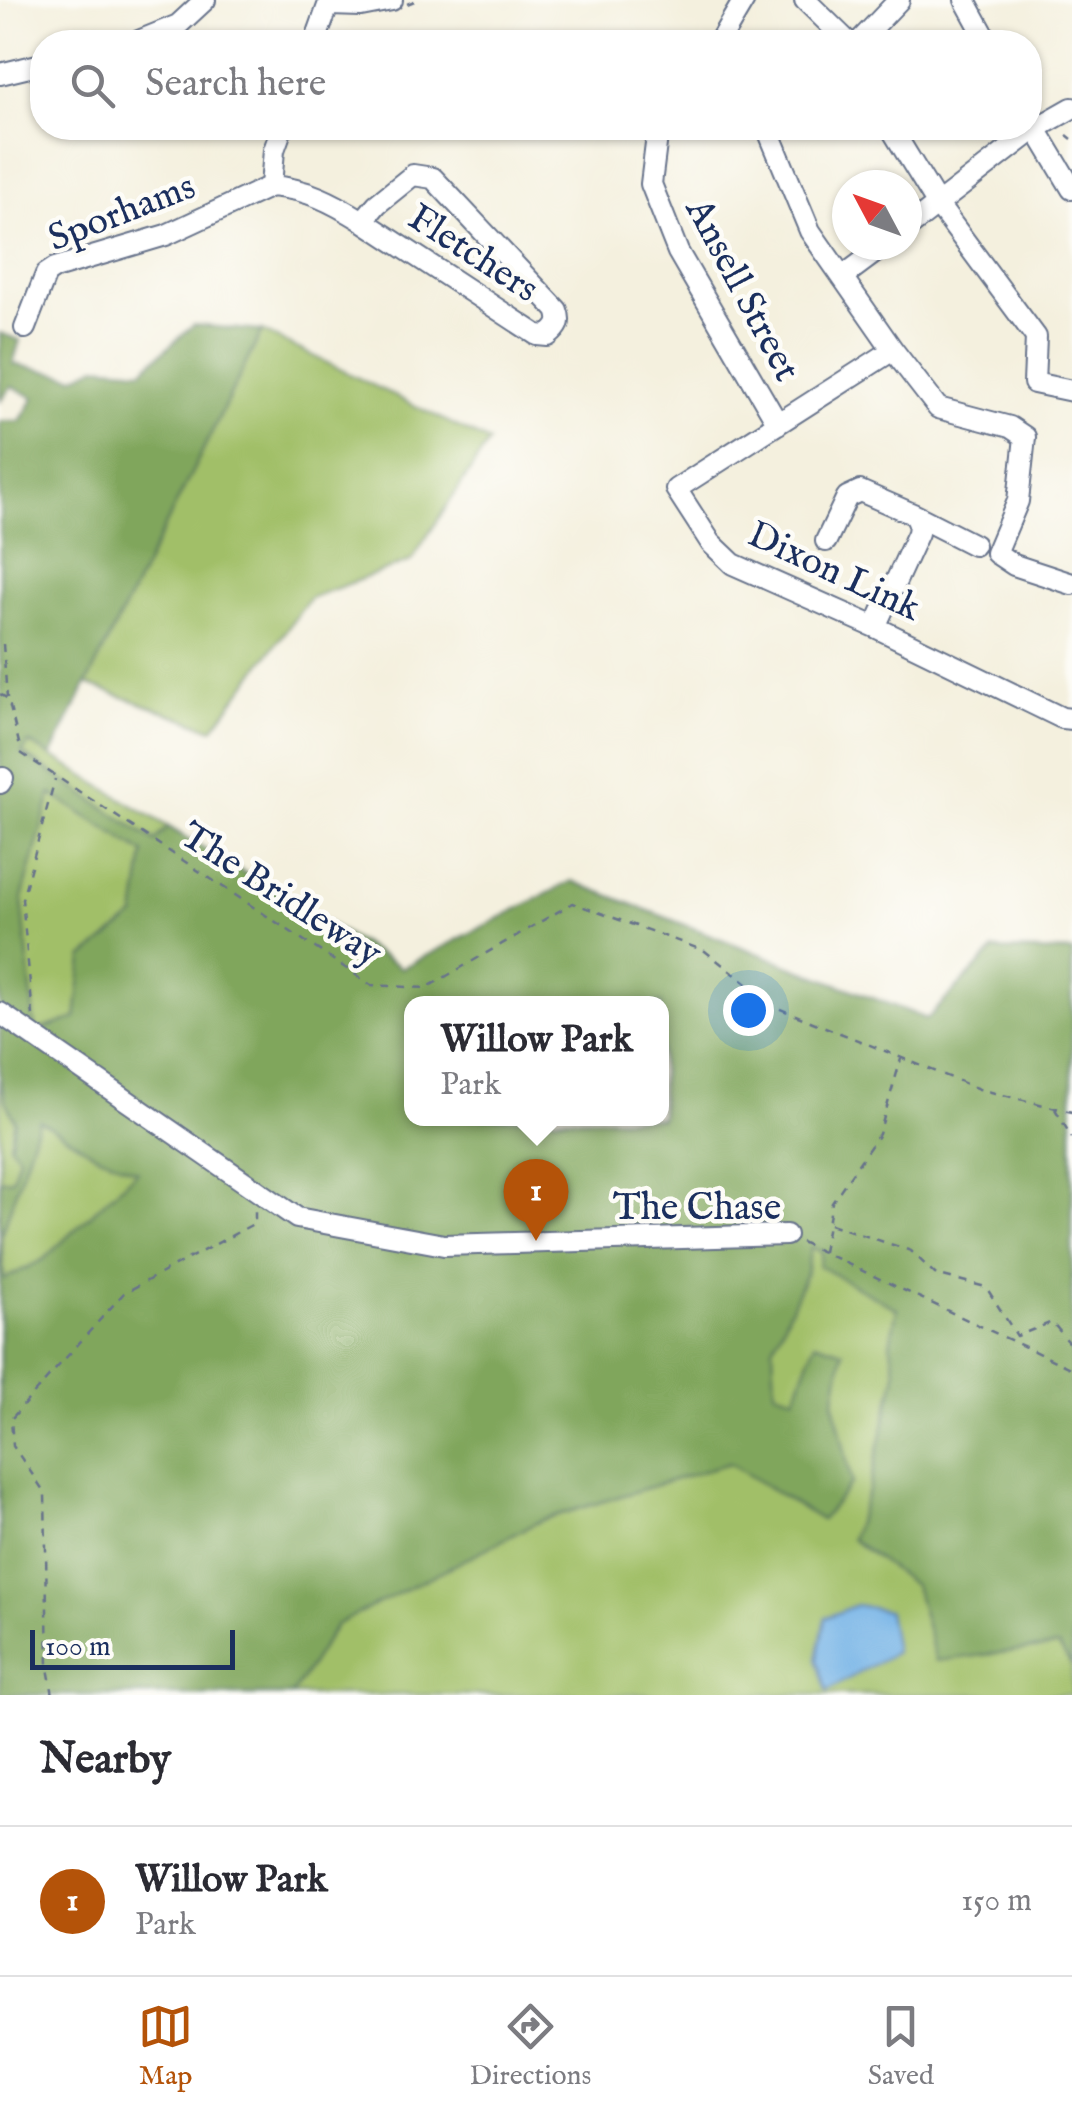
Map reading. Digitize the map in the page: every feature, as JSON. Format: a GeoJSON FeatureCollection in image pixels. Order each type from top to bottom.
{"type":"FeatureCollection","features":[{"type":"Feature","properties":{"kind":"street"},"geometry":{"type":"LineString","coordinates":[[164,30],[178,24],[205,0]]}},
{"type":"Feature","properties":{"kind":"street"},"geometry":{"type":"LineString","coordinates":[[320,30],[330,2],[362,6],[392,0]]}},
{"type":"Feature","properties":{"kind":"street"},"geometry":{"type":"LineString","coordinates":[[726,30],[744,0]]}},
{"type":"Feature","properties":{"kind":"street"},"geometry":{"type":"LineString","coordinates":[[805,0],[836,30]]}},
{"type":"Feature","properties":{"kind":"street"},"geometry":{"type":"LineString","coordinates":[[871,30],[900,0]]}},
{"type":"Feature","properties":{"kind":"street"},"geometry":{"type":"LineString","coordinates":[[965,0],[981,30]]}},
{"type":"Feature","properties":{"kind":"street"},"geometry":{"type":"LineString","coordinates":[[0,74],[30,67]]}},
{"type":"Feature","properties":{"kind":"street"},"geometry":{"type":"LineString","coordinates":[[1042,120],[1072,108]]}},
{"type":"Feature","properties":{"kind":"street"},"geometry":{"type":"LineString","coordinates":[[271,186],[278,140]]}},
{"type":"Feature","properties":{"kind":"street","name":"Ansell Street"},"geometry":{"type":"LineString","coordinates":[[657,140],[651,184],[678,252],[778,424]]}},
{"type":"Feature","properties":{"kind":"street"},"geometry":{"type":"LineString","coordinates":[[772,140],[810,231],[892,350],[938,408],[1010,427],[1026,437],[1018,501],[996,552],[1014,565],[1072,584]]}},
{"type":"Feature","properties":{"kind":"street"},"geometry":{"type":"LineString","coordinates":[[898,140],[938,205],[1036,337],[1034,383],[1072,391]]}},
{"type":"Feature","properties":{"kind":"street"},"geometry":{"type":"LineString","coordinates":[[922,217],[1013,140]]}},
{"type":"Feature","properties":{"kind":"street"},"geometry":{"type":"LineString","coordinates":[[1042,140],[1072,189]]}},
{"type":"Feature","properties":{"kind":"street","name":"Fletchers"},"geometry":{"type":"LineString","coordinates":[[271,186],[297,188],[324,198],[537,335],[548,336],[557,329],[557,310],[432,178],[413,176],[377,204],[363,221]]}},
{"type":"Feature","properties":{"kind":"street","name":"Sporhams"},"geometry":{"type":"LineString","coordinates":[[25,328],[46,274],[55,268],[166,235],[271,186]]}},
{"type":"Feature","properties":{"kind":"street"},"geometry":{"type":"LineString","coordinates":[[842,277],[865,260]]}},
{"type":"Feature","properties":{"kind":"street","name":"Dixon Link"},"geometry":{"type":"LineString","coordinates":[[892,350],[676,489],[711,543],[733,564],[1062,718],[1072,719]]}},
{"type":"Feature","properties":{"kind":"street"},"geometry":{"type":"LineString","coordinates":[[826,541],[845,501],[860,490],[974,545]]}},
{"type":"Feature","properties":{"kind":"street"},"geometry":{"type":"LineString","coordinates":[[874,627],[918,533],[914,515]]}},
{"type":"Feature","properties":{"kind":"street","name":"The Chase"},"geometry":{"type":"LineString","coordinates":[[0,1013],[297,1218],[444,1245],[786,1235]]}},
{"type":"Feature","properties":{"kind":"path"},"geometry":{"type":"LineString","coordinates":[[1067,135],[1072,139]]}},
{"type":"Feature","properties":{"kind":"path"},"geometry":{"type":"LineString","coordinates":[[3,644],[8,699]]}},
{"type":"Feature","properties":{"kind":"path"},"geometry":{"type":"LineString","coordinates":[[0,694],[8,699]]}},
{"type":"Feature","properties":{"kind":"path","name":"The Bridleway"},"geometry":{"type":"LineString","coordinates":[[8,699],[22,753],[371,985],[426,988],[573,903],[705,951],[778,1008],[980,1089],[1072,1112]]}},
{"type":"Feature","properties":{"kind":"path"},"geometry":{"type":"LineString","coordinates":[[35,1037],[22,898],[56,776]]}},
{"type":"Feature","properties":{"kind":"path"},"geometry":{"type":"LineString","coordinates":[[822,1252],[832,1202],[879,1134],[901,1057]]}},
{"type":"Feature","properties":{"kind":"path"},"geometry":{"type":"LineString","coordinates":[[1055,1108],[1072,1138]]}},
{"type":"Feature","properties":{"kind":"path"},"geometry":{"type":"LineString","coordinates":[[53,1695],[48,1668],[45,1493],[13,1446],[11,1419],[124,1293],[256,1223],[254,1188]]}},
{"type":"Feature","properties":{"kind":"path"},"geometry":{"type":"LineString","coordinates":[[830,1224],[911,1251],[935,1274],[986,1287],[1018,1336],[1052,1322],[1072,1346]]}},
{"type":"Feature","properties":{"kind":"path","name":"The Chase"},"geometry":{"type":"LineString","coordinates":[[786,1235],[1072,1370]]}},
{"type":"Feature","properties":{"kind":"green space"},"geometry":{"type":"Polygon","coordinates":[[[194,325],[262,331],[51,756],[29,743],[22,753],[155,841],[168,827],[402,968],[572,881],[927,1019],[994,950],[1072,952],[1072,1666],[1058,1646],[936,1661],[915,1586],[851,1539],[869,1489],[896,1373],[890,1343],[897,1309],[819,1266],[822,1252],[811,1247],[806,1274],[773,1347],[775,1391],[795,1397],[815,1342],[843,1351],[834,1403],[852,1483],[821,1520],[729,1463],[542,1520],[336,1625],[292,1695],[0,1695],[0,1180],[12,1179],[19,1156],[10,1145],[15,1120],[5,1101],[0,1077],[0,421],[20,421],[34,398],[12,386],[0,401],[0,333],[20,340],[13,364],[75,377],[97,366],[142,370],[194,325]],[[51,794],[22,899],[35,1031],[76,1018],[83,958],[135,916],[144,853],[51,794]],[[39,1120],[1,1237],[4,1279],[44,1259],[137,1171],[97,1155],[39,1120]]]}},
{"type":"Feature","properties":{"kind":"green space"},"geometry":{"type":"Polygon","coordinates":[[[262,331],[489,442],[411,561],[310,598],[213,729],[86,684],[262,331]]]}},
{"type":"Feature","properties":{"kind":"green space"},"geometry":{"type":"Polygon","coordinates":[[[0,725],[402,968],[572,881],[927,1019],[994,950],[1072,952],[1072,1695],[0,1695],[0,725]]]}},
{"type":"Feature","properties":{"kind":"water"},"geometry":{"type":"Polygon","coordinates":[[[856,1605],[888,1611],[895,1652],[827,1691],[817,1660],[825,1618],[856,1605]]]}},
{"type":"Feature","properties":{"kind":"place","name":"Willow Park"},"geometry":{"type":"Point","coordinates":[536,1241]}}]}
